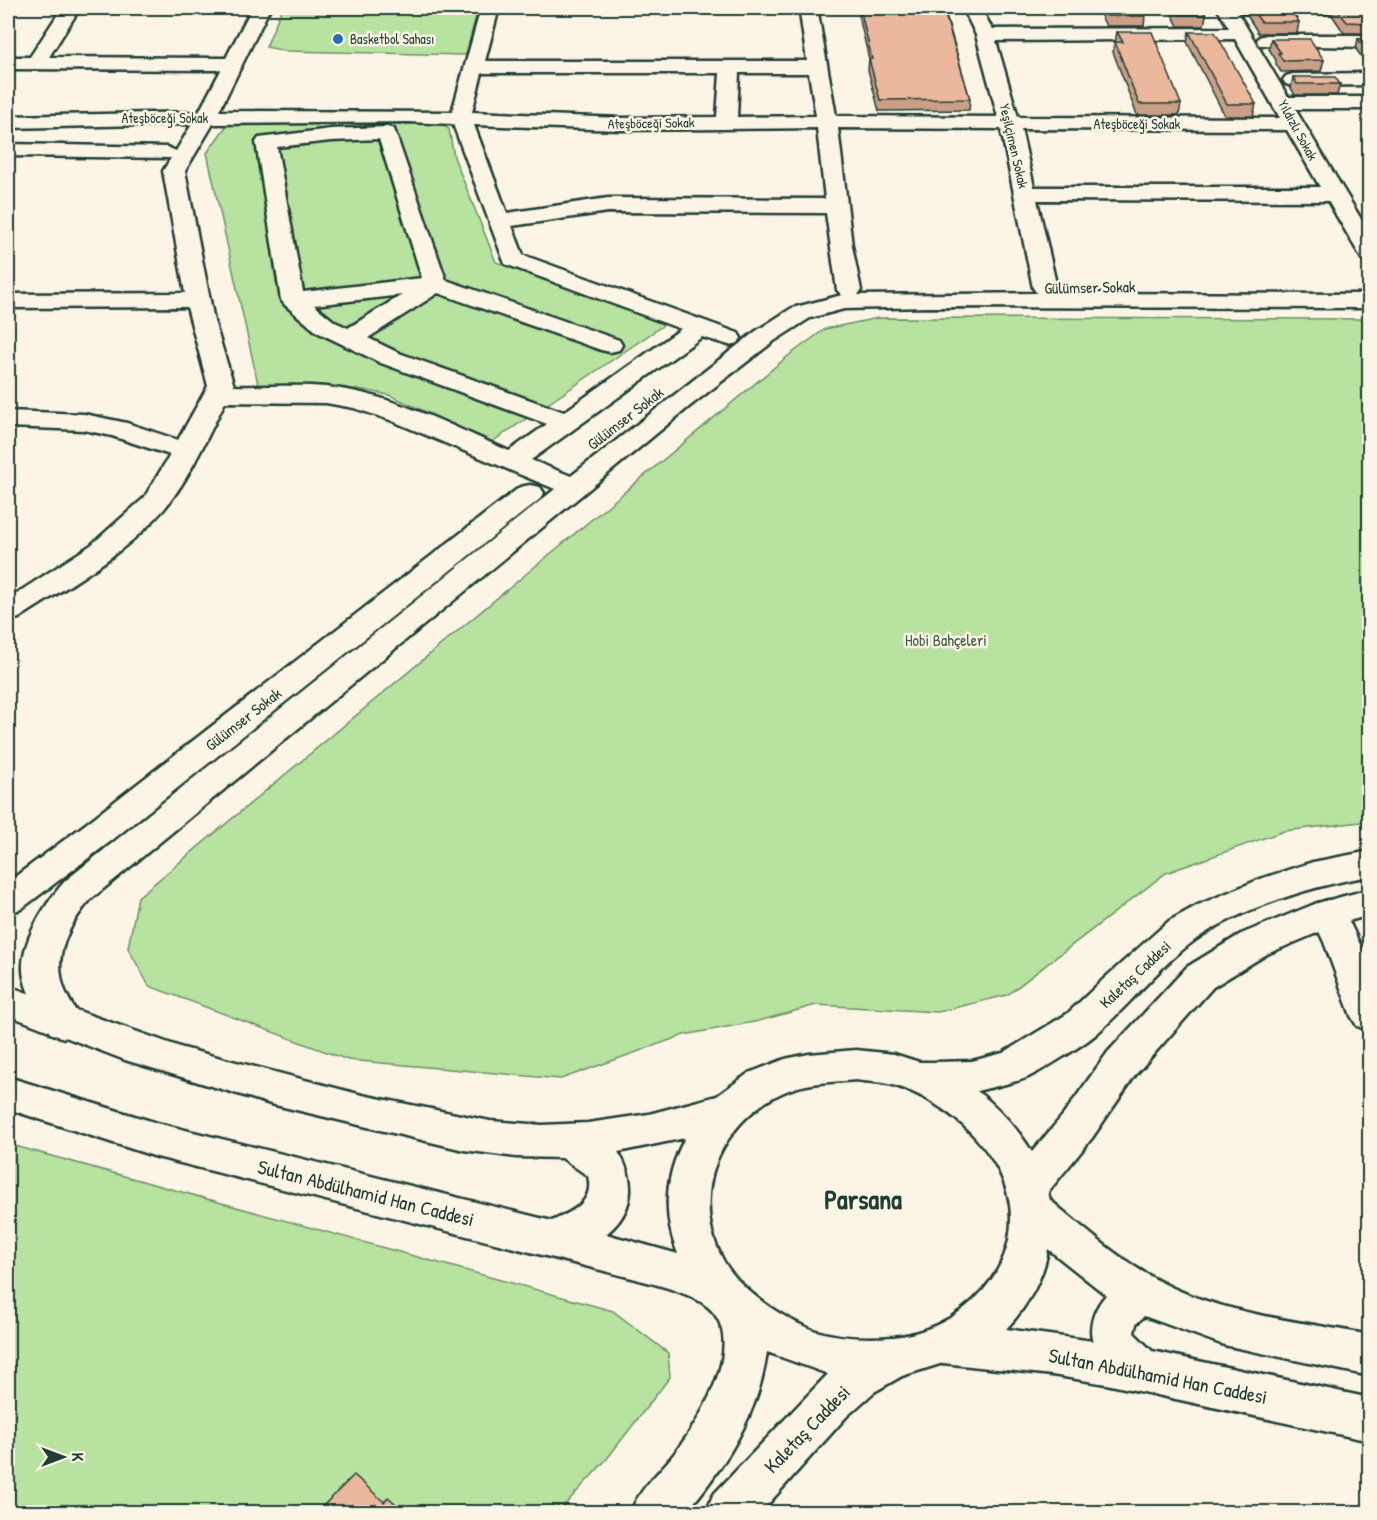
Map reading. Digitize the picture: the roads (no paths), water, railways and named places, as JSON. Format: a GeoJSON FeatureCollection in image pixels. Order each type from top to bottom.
{"type":"FeatureCollection","features":[{"type":"Feature","properties":{"kind":"street"},"geometry":{"type":"LineString","coordinates":[[36,63],[71,8]]}},
{"type":"Feature","properties":{"kind":"street"},"geometry":{"type":"LineString","coordinates":[[8,612],[101,552],[154,503],[221,386],[198,300],[174,171],[206,118],[261,8]]}},
{"type":"Feature","properties":{"kind":"street"},"geometry":{"type":"LineString","coordinates":[[490,8],[461,117],[513,259],[729,338]]}},
{"type":"Feature","properties":{"kind":"street"},"geometry":{"type":"LineString","coordinates":[[806,8],[809,13],[827,122],[849,290]]}},
{"type":"Feature","properties":{"kind":"street","name":"Yeşilçimen Sokak"},"geometry":{"type":"LineString","coordinates":[[972,8],[985,35],[1010,123],[1045,288]]}},
{"type":"Feature","properties":{"kind":"street","name":"Yıldızlı Sokak"},"geometry":{"type":"LineString","coordinates":[[1226,8],[1370,254]]}},
{"type":"Feature","properties":{"kind":"street"},"geometry":{"type":"LineString","coordinates":[[1233,8],[1370,8]]}},
{"type":"Feature","properties":{"kind":"street"},"geometry":{"type":"LineString","coordinates":[[1148,17],[1159,35]]}},
{"type":"Feature","properties":{"kind":"street"},"geometry":{"type":"LineString","coordinates":[[985,35],[1159,35],[1370,41]]}},
{"type":"Feature","properties":{"kind":"street"},"geometry":{"type":"LineString","coordinates":[[8,63],[233,64]]}},
{"type":"Feature","properties":{"kind":"street"},"geometry":{"type":"LineString","coordinates":[[474,67],[818,67]]}},
{"type":"Feature","properties":{"kind":"street"},"geometry":{"type":"LineString","coordinates":[[727,122],[730,67]]}},
{"type":"Feature","properties":{"kind":"street"},"geometry":{"type":"LineString","coordinates":[[1270,80],[1370,79]]}},
{"type":"Feature","properties":{"kind":"street"},"geometry":{"type":"LineString","coordinates":[[1283,103],[1370,103]]}},
{"type":"Feature","properties":{"kind":"street","name":"Ateşböceği Sokak"},"geometry":{"type":"LineString","coordinates":[[8,122],[206,118],[461,117],[621,124],[827,122],[1295,124]]}},
{"type":"Feature","properties":{"kind":"street"},"geometry":{"type":"LineString","coordinates":[[436,284],[387,133],[266,142],[293,300],[326,327],[390,358],[567,422]]}},
{"type":"Feature","properties":{"kind":"street"},"geometry":{"type":"LineString","coordinates":[[8,138],[171,145],[8,150]]}},
{"type":"Feature","properties":{"kind":"street"},"geometry":{"type":"LineString","coordinates":[[1025,193],[1333,194]]}},
{"type":"Feature","properties":{"kind":"street"},"geometry":{"type":"LineString","coordinates":[[500,221],[608,205],[837,206]]}},
{"type":"Feature","properties":{"kind":"street"},"geometry":{"type":"LineString","coordinates":[[350,338],[436,284]]}},
{"type":"Feature","properties":{"kind":"street"},"geometry":{"type":"LineString","coordinates":[[293,300],[436,284],[610,345]]}},
{"type":"Feature","properties":{"kind":"street","name":"Gülümser Sokak"},"geometry":{"type":"LineString","coordinates":[[8,900],[109,825],[568,470],[741,328],[795,297],[849,290],[1370,284]]}},
{"type":"Feature","properties":{"kind":"street"},"geometry":{"type":"LineString","coordinates":[[8,301],[198,300]]}},
{"type":"Feature","properties":{"kind":"street"},"geometry":{"type":"LineString","coordinates":[[64,1023],[42,976],[45,951],[51,927],[64,904],[84,881],[136,843],[568,470],[801,313],[844,302],[928,300],[1370,301]]}},
{"type":"Feature","properties":{"kind":"street"},"geometry":{"type":"LineString","coordinates":[[512,461],[700,327]]}},
{"type":"Feature","properties":{"kind":"street"},"geometry":{"type":"LineString","coordinates":[[217,394],[326,395],[359,401],[399,414],[512,461],[568,470]]}},
{"type":"Feature","properties":{"kind":"street"},"geometry":{"type":"LineString","coordinates":[[8,433],[19,419],[84,422],[118,429],[185,451]]}},
{"type":"Feature","properties":{"kind":"street","name":"Kaletaş Caddesi"},"geometry":{"type":"LineString","coordinates":[[904,1072],[936,1078],[972,1077],[1014,1066],[1081,1025],[1119,987],[1182,931],[1211,914],[1276,887],[1325,871],[1370,863]]}},
{"type":"Feature","properties":{"kind":"street"},"geometry":{"type":"LineString","coordinates":[[1029,1199],[1122,1063],[1200,977],[1254,944],[1328,913],[1370,902]]}},
{"type":"Feature","properties":{"kind":"street"},"geometry":{"type":"LineString","coordinates":[[1328,913],[1342,942],[1370,1016]]}},
{"type":"Feature","properties":{"kind":"street"},"geometry":{"type":"LineString","coordinates":[[8,1000],[116,1043],[222,1077],[423,1125],[491,1138],[567,1141],[651,1131],[727,1109]]}},
{"type":"Feature","properties":{"kind":"street"},"geometry":{"type":"LineString","coordinates":[[856,1065],[904,1072],[946,1090],[982,1116],[1010,1150],[1029,1199],[1030,1242],[1020,1273],[1003,1301],[977,1326],[945,1344],[893,1357],[837,1356],[784,1339],[732,1302],[707,1272],[689,1228],[687,1184],[701,1143],[727,1109],[764,1083],[808,1068],[856,1065]]}},
{"type":"Feature","properties":{"kind":"street","name":"Sultan Abdülhamid Han Caddesi"},"geometry":{"type":"LineString","coordinates":[[8,1093],[168,1142],[653,1265],[682,1274],[732,1302]]}},
{"type":"Feature","properties":{"kind":"street"},"geometry":{"type":"LineString","coordinates":[[553,1239],[596,1217],[609,1202],[611,1183],[604,1165],[590,1153],[567,1141]]}},
{"type":"Feature","properties":{"kind":"street"},"geometry":{"type":"LineString","coordinates":[[1029,1199],[1100,1265],[1147,1296],[1177,1310],[1206,1319],[1370,1356]]}},
{"type":"Feature","properties":{"kind":"street"},"geometry":{"type":"LineString","coordinates":[[1140,1370],[1120,1351],[1112,1333],[1116,1315],[1127,1303],[1147,1296]]}},
{"type":"Feature","properties":{"kind":"street"},"geometry":{"type":"LineString","coordinates":[[655,1512],[699,1462],[724,1422],[739,1382],[745,1345],[732,1302]]}},
{"type":"Feature","properties":{"kind":"street","name":"Sultan Abdülhamid Han Caddesi"},"geometry":{"type":"LineString","coordinates":[[945,1344],[1019,1348],[1140,1370],[1370,1420]]}},
{"type":"Feature","properties":{"kind":"street","name":"Kaletaş Caddesi"},"geometry":{"type":"LineString","coordinates":[[730,1512],[830,1402],[858,1377],[893,1357]]}},
{"type":"Feature","properties":{"kind":"place","name":"Basketbol Sahası"},"geometry":{"type":"Point","coordinates":[338,39]}},
{"type":"Feature","properties":{"kind":"district","name":"Parsana"},"geometry":{"type":"Point","coordinates":[863,1200]}},
{"type":"Feature","properties":{"kind":"park label","name":"Hobi Bahçeleri"},"geometry":{"type":"Point","coordinates":[946,640]}}]}
